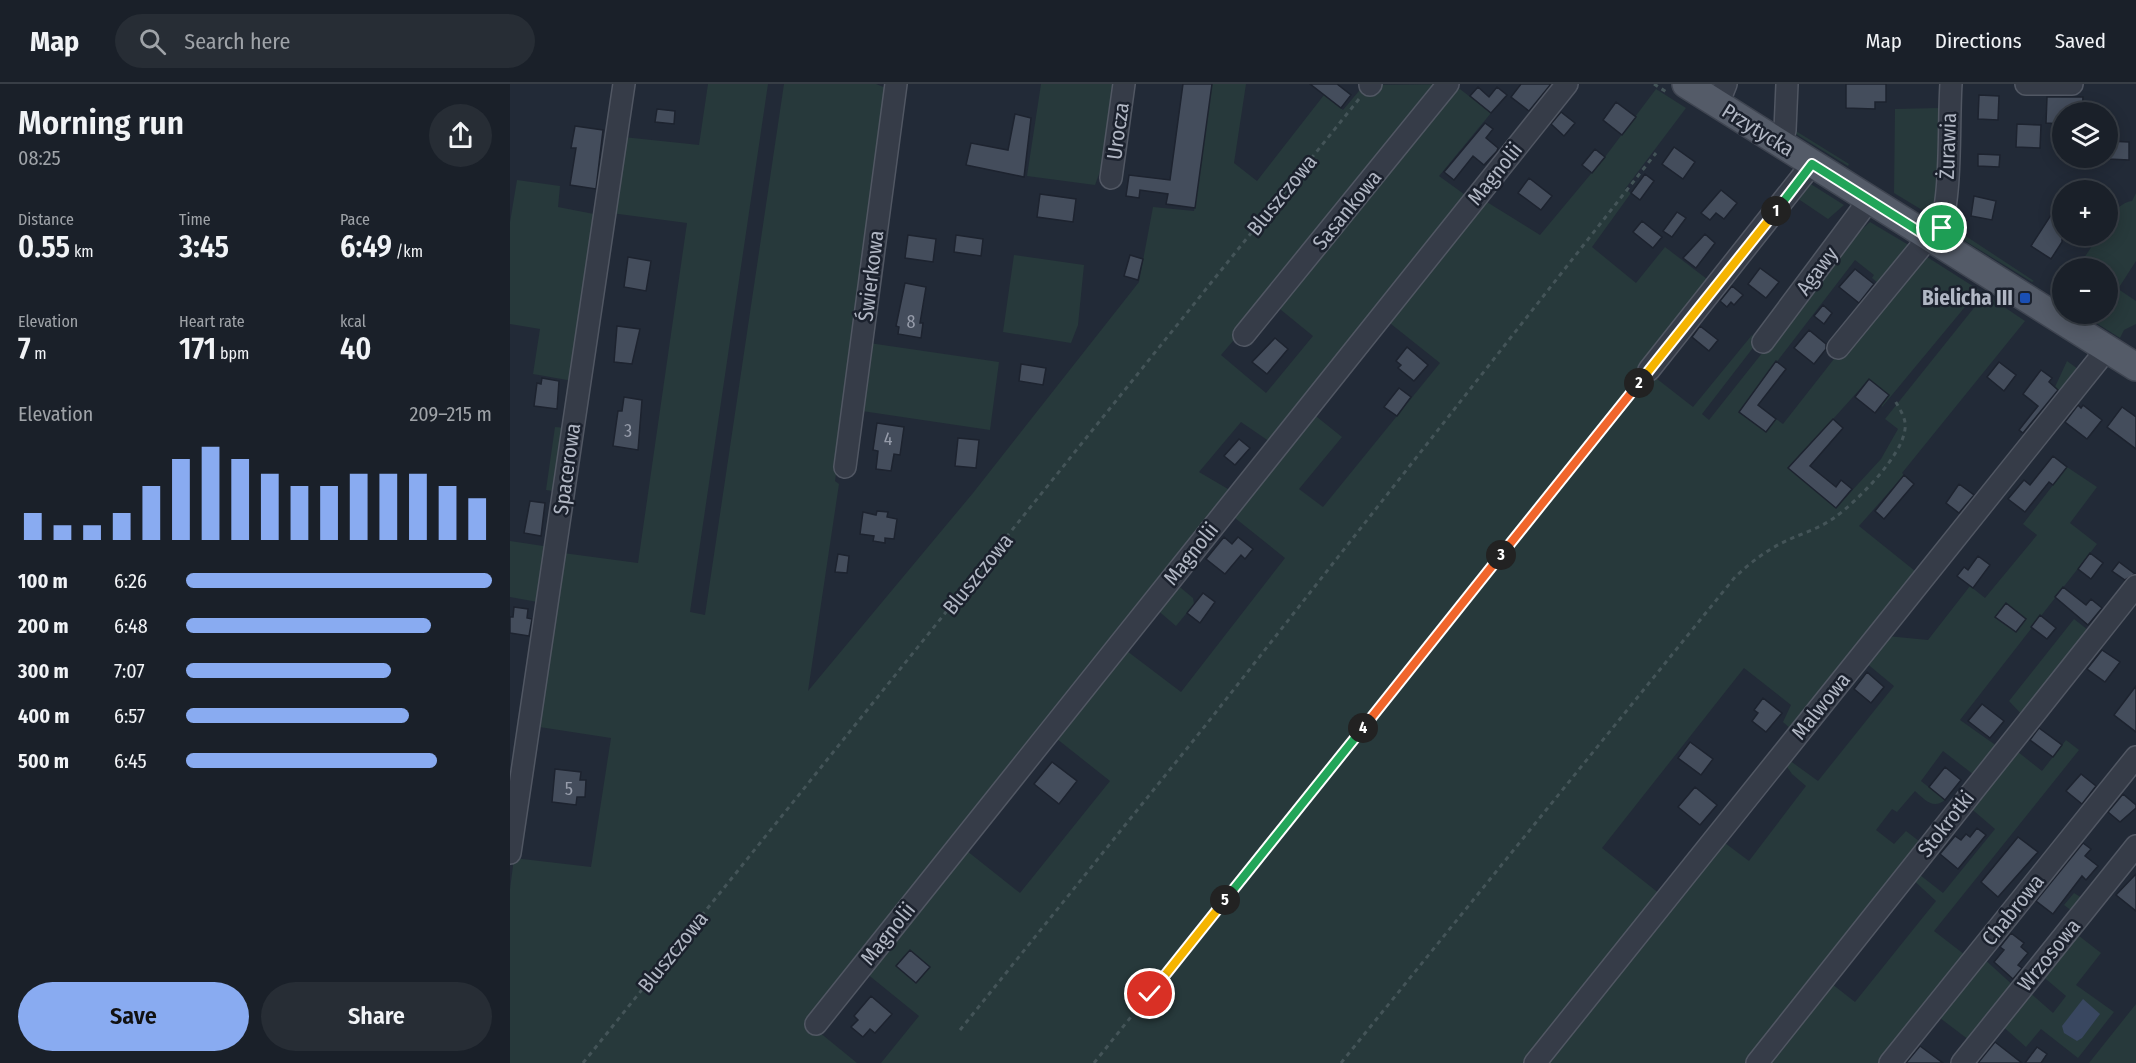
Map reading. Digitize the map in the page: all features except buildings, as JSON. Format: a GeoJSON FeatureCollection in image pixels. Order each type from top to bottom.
{"type":"FeatureCollection","features":[{"type":"Feature","properties":{"kind":"main road","name":"Przytycka"},"geometry":{"type":"LineString","coordinates":[[1686,84],[1722,94],[1781,144],[2136,367]]}},
{"type":"Feature","properties":{"kind":"street","name":"Spacerowa"},"geometry":{"type":"LineString","coordinates":[[510,853],[624,84]]}},
{"type":"Feature","properties":{"kind":"street","name":"Świerkowa"},"geometry":{"type":"LineString","coordinates":[[845,467],[896,84]]}},
{"type":"Feature","properties":{"kind":"street","name":"Urocza"},"geometry":{"type":"LineString","coordinates":[[1111,178],[1124,84]]}},
{"type":"Feature","properties":{"kind":"street","name":"Sasankowa"},"geometry":{"type":"LineString","coordinates":[[1244,335],[1448,84]]}},
{"type":"Feature","properties":{"kind":"street","name":"Magnolii"},"geometry":{"type":"LineString","coordinates":[[816,1024],[1567,84]]}},
{"type":"Feature","properties":{"kind":"street"},"geometry":{"type":"LineString","coordinates":[[1781,144],[1785,130],[1787,84]]}},
{"type":"Feature","properties":{"kind":"street","name":"Żurawia"},"geometry":{"type":"LineString","coordinates":[[1933,239],[1944,223],[1954,84]]}},
{"type":"Feature","properties":{"kind":"street"},"geometry":{"type":"LineString","coordinates":[[2026,84],[2072,84]]}},
{"type":"Feature","properties":{"kind":"street"},"geometry":{"type":"LineString","coordinates":[[1649,370],[1812,164]]}},
{"type":"Feature","properties":{"kind":"street","name":"Agawy"},"geometry":{"type":"LineString","coordinates":[[1763,342],[1869,200]]}},
{"type":"Feature","properties":{"kind":"street"},"geometry":{"type":"LineString","coordinates":[[1838,348],[1933,239]]}},
{"type":"Feature","properties":{"kind":"street","name":"Malwowa"},"geometry":{"type":"LineString","coordinates":[[1535,1063],[2107,349]]}},
{"type":"Feature","properties":{"kind":"street","name":"Stokrotki"},"geometry":{"type":"LineString","coordinates":[[1756,1063],[2136,586]]}},
{"type":"Feature","properties":{"kind":"street","name":"Chabrowa"},"geometry":{"type":"LineString","coordinates":[[1890,1063],[2136,757]]}},
{"type":"Feature","properties":{"kind":"street","name":"Wrzosowa"},"geometry":{"type":"LineString","coordinates":[[1962,1063],[2136,846]]}},
{"type":"Feature","properties":{"kind":"path","name":"Bluszczowa"},"geometry":{"type":"LineString","coordinates":[[584,1063],[1371,84]]}},
{"type":"Feature","properties":{"kind":"path"},"geometry":{"type":"LineString","coordinates":[[960,1030],[1204,726],[1656,153]]}},
{"type":"Feature","properties":{"kind":"path"},"geometry":{"type":"LineString","coordinates":[[1095,1063],[1649,370]]}},
{"type":"Feature","properties":{"kind":"path"},"geometry":{"type":"LineString","coordinates":[[1341,1063],[1735,577],[1751,562],[1768,551],[1833,518],[1883,469],[1901,442],[1905,430],[1902,414],[1894,399]]}},
{"type":"Feature","properties":{"kind":"shaded area"},"geometry":{"type":"Polygon","coordinates":[[[708,84],[768,84],[690,612],[705,615],[784,84],[876,84],[891,90],[835,481],[839,484],[808,691],[973,493],[1139,282],[1153,207],[1194,211],[1212,84],[1246,84],[1234,163],[1257,181],[1324,95],[1343,110],[1364,85],[1457,84],[1456,86],[1491,113],[1439,176],[1468,197],[1273,444],[1241,422],[1199,472],[1233,492],[819,1032],[857,1063],[510,1063],[510,889],[514,858],[591,867],[611,738],[533,726],[563,553],[638,563],[687,223],[611,213],[623,137],[699,145],[708,84]],[[1326,232],[1221,355],[1266,393],[1313,336],[1275,305],[1326,232]]]}},
{"type":"Feature","properties":{"kind":"shaded area"},"geometry":{"type":"Polygon","coordinates":[[[1041,84],[1119,84],[1110,144],[1095,185],[1027,176],[1041,84]]]}},
{"type":"Feature","properties":{"kind":"shaded area"},"geometry":{"type":"Polygon","coordinates":[[[1940,86],[1944,86],[1937,219],[1894,193],[1895,109],[1939,108],[1940,86]]]}},
{"type":"Feature","properties":{"kind":"shaded area"},"geometry":{"type":"Polygon","coordinates":[[[1656,89],[1686,108],[1625,189],[1631,193],[1592,247],[1636,283],[1665,247],[1720,289],[1652,375],[1693,407],[1752,335],[1759,340],[1702,414],[1709,420],[1854,237],[1870,222],[1912,247],[1880,285],[1872,278],[1874,275],[1855,260],[1739,411],[1766,432],[1776,419],[1783,424],[1841,350],[1924,255],[1979,290],[1882,407],[1881,405],[1889,395],[1869,379],[1789,468],[1836,508],[1881,459],[1898,429],[1885,419],[1985,294],[2025,321],[1902,473],[1904,475],[1859,526],[1920,575],[1793,731],[1783,722],[1791,705],[1744,668],[1602,848],[1670,902],[1721,840],[1749,861],[1806,786],[1792,774],[1785,764],[1789,760],[1818,781],[1894,686],[1865,662],[1887,636],[1928,640],[1970,586],[1985,598],[2037,535],[2023,524],[2067,467],[2097,487],[2070,523],[2097,544],[1960,720],[2001,749],[1978,778],[1943,751],[1921,781],[1945,800],[1933,804],[1915,791],[1897,812],[1892,809],[1876,830],[1894,844],[1906,831],[1924,845],[1823,977],[1855,1002],[1936,901],[1909,876],[1920,875],[1943,893],[1995,829],[1967,805],[2013,748],[2042,771],[2066,740],[2079,750],[1934,931],[1969,958],[1885,1063],[881,1063],[919,1016],[866,973],[962,847],[1020,893],[1110,781],[1052,735],[1123,648],[1181,692],[1285,558],[1230,514],[1312,413],[1342,437],[1299,489],[1323,507],[1440,363],[1386,320],[1482,199],[1540,235],[1605,157],[1656,89]],[[1996,617],[2016,632],[2026,619],[1996,617]]]}},
{"type":"Feature","properties":{"kind":"shaded area"},"geometry":{"type":"Polygon","coordinates":[[[1791,128],[1849,164],[1848,166],[1791,131],[1791,128]]]}},
{"type":"Feature","properties":{"kind":"shaded area"},"geometry":{"type":"Polygon","coordinates":[[[517,180],[560,186],[558,207],[599,215],[573,381],[533,374],[540,329],[510,324],[510,222],[517,180]]]}},
{"type":"Feature","properties":{"kind":"shaded area"},"geometry":{"type":"Polygon","coordinates":[[[1806,181],[1844,205],[1828,219],[1794,196],[1806,181]]]}},
{"type":"Feature","properties":{"kind":"shaded area"},"geometry":{"type":"Polygon","coordinates":[[[2136,193],[2136,261],[2118,289],[2118,258],[2084,258],[2092,246],[2118,246],[2118,208],[2126,202],[2132,201],[2136,193]]]}},
{"type":"Feature","properties":{"kind":"shaded area"},"geometry":{"type":"Polygon","coordinates":[[[1952,227],[2034,281],[2032,282],[1957,236],[1952,227]]]}},
{"type":"Feature","properties":{"kind":"shaded area"},"geometry":{"type":"Polygon","coordinates":[[[1014,255],[1084,265],[1078,325],[1071,343],[1003,332],[1014,255]]]}},
{"type":"Feature","properties":{"kind":"shaded area"},"geometry":{"type":"Polygon","coordinates":[[[2118,289],[2136,301],[2136,324],[2124,330],[2120,338],[2098,324],[2118,324],[2118,289]]]}},
{"type":"Feature","properties":{"kind":"shaded area"},"geometry":{"type":"Polygon","coordinates":[[[869,343],[999,362],[990,430],[862,411],[869,343]]]}},
{"type":"Feature","properties":{"kind":"shaded area"},"geometry":{"type":"Polygon","coordinates":[[[2067,361],[2082,372],[2064,395],[2055,387],[2067,361]]]}},
{"type":"Feature","properties":{"kind":"shaded area"},"geometry":{"type":"Polygon","coordinates":[[[555,427],[568,428],[559,492],[546,490],[555,427]]]}},
{"type":"Feature","properties":{"kind":"shaded area"},"geometry":{"type":"Polygon","coordinates":[[[510,541],[550,547],[543,603],[510,597],[510,541]]]}},
{"type":"Feature","properties":{"kind":"shaded area"},"geometry":{"type":"Polygon","coordinates":[[[1175,583],[1193,598],[1194,604],[1176,626],[1155,608],[1175,583]]]}},
{"type":"Feature","properties":{"kind":"shaded area"},"geometry":{"type":"Polygon","coordinates":[[[2074,619],[2093,634],[2025,718],[2009,701],[2074,619]]]}},
{"type":"Feature","properties":{"kind":"shaded area"},"geometry":{"type":"Polygon","coordinates":[[[2074,893],[2082,898],[2076,914],[2064,905],[2074,893]]]}},
{"type":"Feature","properties":{"kind":"shaded area"},"geometry":{"type":"Polygon","coordinates":[[[2074,932],[2101,953],[2076,985],[2114,1012],[2078,1058],[2041,1029],[2026,1047],[1999,1023],[2027,990],[2053,1013],[2066,996],[2040,974],[2074,932]]]}},
{"type":"Feature","properties":{"kind":"shaded area"},"geometry":{"type":"Polygon","coordinates":[[[1982,957],[2016,988],[1990,1021],[1983,1019],[1975,1029],[1980,1034],[1973,1043],[1936,1015],[1982,957]]]}},
{"type":"Feature","properties":{"kind":"shaded area"},"geometry":{"type":"Polygon","coordinates":[[[2136,1004],[2136,1063],[2089,1063],[2136,1004]]]}},
{"type":"Feature","properties":{"kind":"water"},"geometry":{"type":"Polygon","coordinates":[[[2083,999],[2100,1014],[2082,1038],[2077,1041],[2064,1033],[2062,1026],[2083,999]]]}},
{"type":"Feature","properties":{"kind":"place","name":"Bielicha III"},"geometry":{"type":"Point","coordinates":[2025,298]}},
{"type":"Feature","properties":{"kind":"route"},"geometry":{"type":"LineString","coordinates":[[1150,994],[1812,164],[1936,242],[1942,228]]}}]}
